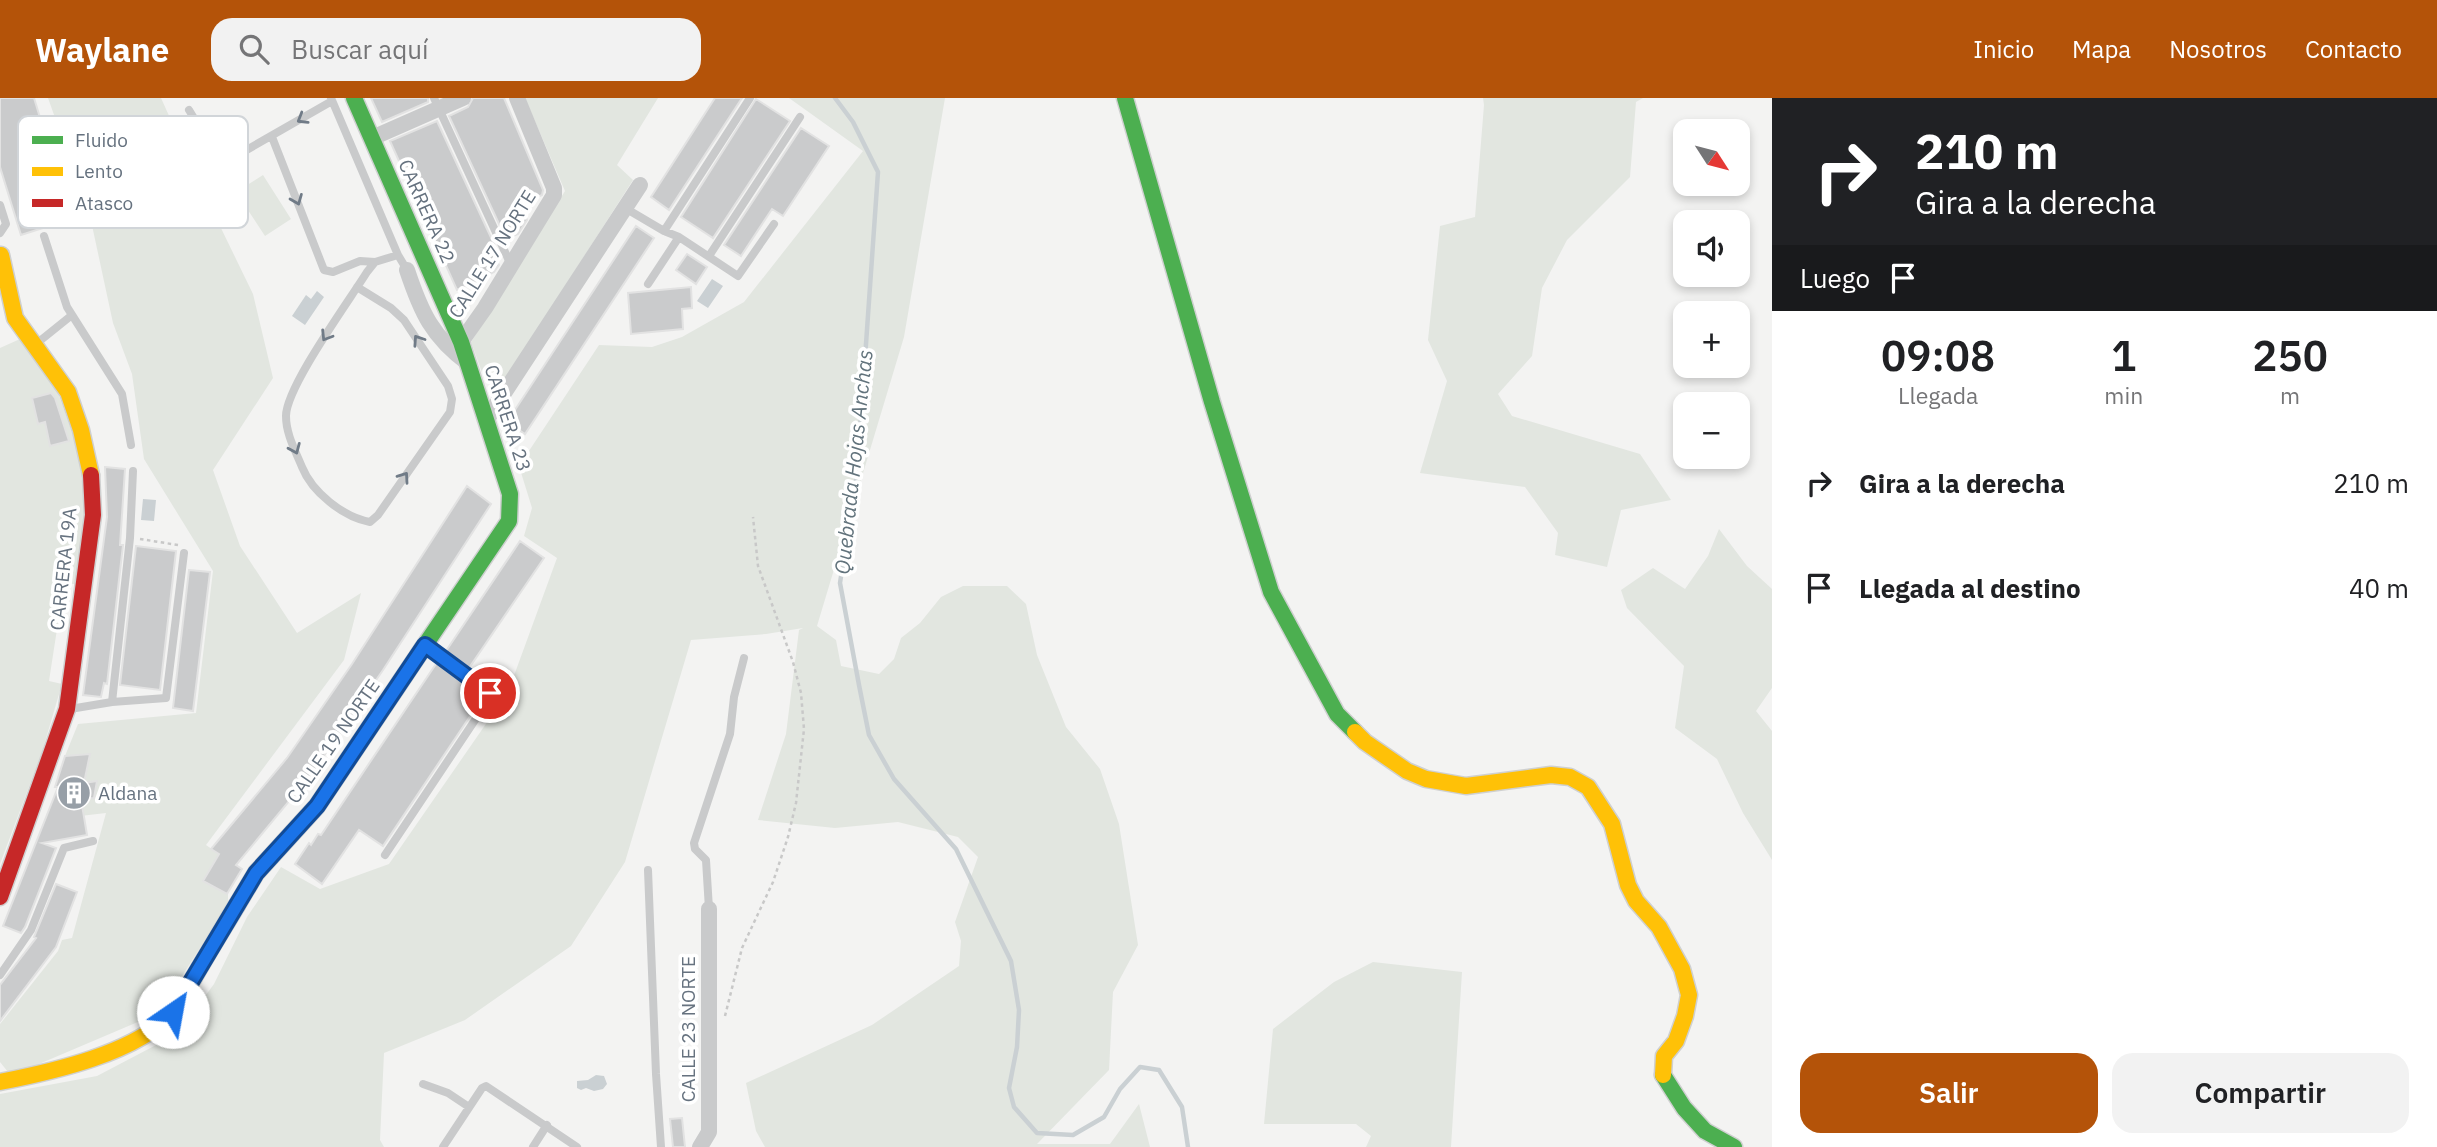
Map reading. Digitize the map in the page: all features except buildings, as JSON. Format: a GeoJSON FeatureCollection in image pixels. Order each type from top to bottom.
{"type":"FeatureCollection","features":[{"type":"Feature","properties":{"kind":"street","name":"CARRERA 22"},"geometry":{"type":"LineString","coordinates":[[354,98],[461,342]]}},
{"type":"Feature","properties":{"kind":"street"},"geometry":{"type":"LineString","coordinates":[[372,138],[436,104],[463,98]]}},
{"type":"Feature","properties":{"kind":"street","name":"CALLE 17 NORTE"},"geometry":{"type":"LineString","coordinates":[[461,342],[485,309],[552,202],[554,188],[517,98]]}},
{"type":"Feature","properties":{"kind":"street"},"geometry":{"type":"LineString","coordinates":[[1125,98],[1212,402],[1271,592],[1337,714],[1365,743],[1407,771],[1426,779],[1466,786],[1552,775],[1570,777],[1588,787],[1612,824],[1628,885],[1636,901],[1659,927],[1682,970],[1689,995],[1685,1016],[1675,1041],[1664,1056],[1663,1077],[1684,1108],[1705,1131],[1734,1147]]}},
{"type":"Feature","properties":{"kind":"street"},"geometry":{"type":"LineString","coordinates":[[487,419],[640,185]]}},
{"type":"Feature","properties":{"kind":"street","name":"CARRERA 19A"},"geometry":{"type":"LineString","coordinates":[[0,897],[67,709],[93,515],[91,473],[81,430],[68,392],[15,318],[1,253]]}},
{"type":"Feature","properties":{"kind":"street"},"geometry":{"type":"LineString","coordinates":[[407,270],[420,309],[435,335],[449,350],[469,364]]}},
{"type":"Feature","properties":{"kind":"street","name":"CARRERA 23"},"geometry":{"type":"LineString","coordinates":[[461,342],[510,494],[511,508]]}},
{"type":"Feature","properties":{"kind":"street","name":"CALLE 19 NORTE"},"geometry":{"type":"LineString","coordinates":[[0,1082],[83,1064],[155,1028],[173,1012],[256,873],[317,806],[500,537],[509,521],[511,508]]}},
{"type":"Feature","properties":{"kind":"street","name":"CALLE 23 NORTE"},"geometry":{"type":"LineString","coordinates":[[700,1147],[709,1132],[709,909]]}},
{"type":"Feature","properties":{"kind":"lane"},"geometry":{"type":"LineString","coordinates":[[664,231],[750,98]]}},
{"type":"Feature","properties":{"kind":"lane"},"geometry":{"type":"LineString","coordinates":[[248,149],[331,99],[398,255],[407,270]]}},
{"type":"Feature","properties":{"kind":"lane"},"geometry":{"type":"LineString","coordinates":[[436,104],[511,265]]}},
{"type":"Feature","properties":{"kind":"lane"},"geometry":{"type":"LineString","coordinates":[[189,110],[193,116]]}},
{"type":"Feature","properties":{"kind":"lane"},"geometry":{"type":"LineString","coordinates":[[709,256],[800,117]]}},
{"type":"Feature","properties":{"kind":"lane"},"geometry":{"type":"LineString","coordinates":[[272,137],[324,270],[332,272],[360,261],[375,262],[398,255]]}},
{"type":"Feature","properties":{"kind":"lane"},"geometry":{"type":"LineString","coordinates":[[0,205],[6,224],[0,233]]}},
{"type":"Feature","properties":{"kind":"lane"},"geometry":{"type":"LineString","coordinates":[[625,208],[679,237],[738,276],[774,224]]}},
{"type":"Feature","properties":{"kind":"lane"},"geometry":{"type":"LineString","coordinates":[[44,236],[67,307],[122,394],[131,445]]}},
{"type":"Feature","properties":{"kind":"lane"},"geometry":{"type":"LineString","coordinates":[[648,284],[679,237]]}},
{"type":"Feature","properties":{"kind":"lane"},"geometry":{"type":"LineString","coordinates":[[357,287],[391,308],[404,320],[448,386],[452,399],[450,412],[378,515],[370,522],[359,520],[313,487],[287,431],[286,413],[296,384],[357,287],[375,262]]}},
{"type":"Feature","properties":{"kind":"lane"},"geometry":{"type":"LineString","coordinates":[[34,346],[72,315]]}},
{"type":"Feature","properties":{"kind":"lane"},"geometry":{"type":"LineString","coordinates":[[112,702],[130,538],[133,471]]}},
{"type":"Feature","properties":{"kind":"lane"},"geometry":{"type":"LineString","coordinates":[[67,709],[166,698],[184,553]]}},
{"type":"Feature","properties":{"kind":"lane"},"geometry":{"type":"LineString","coordinates":[[384,855],[489,699],[488,689],[425,645]]}},
{"type":"Feature","properties":{"kind":"lane"},"geometry":{"type":"LineString","coordinates":[[709,909],[706,860],[695,849],[694,842],[730,734],[734,697],[744,658]]}},
{"type":"Feature","properties":{"kind":"lane"},"geometry":{"type":"LineString","coordinates":[[0,975],[31,930],[64,848],[93,841]]}},
{"type":"Feature","properties":{"kind":"lane"},"geometry":{"type":"LineString","coordinates":[[648,870],[661,1147]]}},
{"type":"Feature","properties":{"kind":"lane"},"geometry":{"type":"LineString","coordinates":[[423,1084],[448,1093],[469,1107]]}},
{"type":"Feature","properties":{"kind":"lane"},"geometry":{"type":"LineString","coordinates":[[443,1147],[482,1088],[490,1086],[577,1147]]}},
{"type":"Feature","properties":{"kind":"lane"},"geometry":{"type":"LineString","coordinates":[[533,1147],[547,1125]]}},
{"type":"Feature","properties":{"kind":"path"},"geometry":{"type":"LineString","coordinates":[[724,1017],[742,948],[773,882],[788,837],[796,803],[804,729],[801,693],[793,662],[758,566],[753,517]]}},
{"type":"Feature","properties":{"kind":"path"},"geometry":{"type":"LineString","coordinates":[[130,538],[180,545],[184,553]]}},
{"type":"Feature","properties":{"kind":"shaded area"},"geometry":{"type":"Polygon","coordinates":[[[48,98],[161,98],[169,116],[54,116],[48,98]]]}},
{"type":"Feature","properties":{"kind":"shaded area"},"geometry":{"type":"Polygon","coordinates":[[[525,98],[658,98],[617,165],[633,180],[505,380],[484,378],[471,342],[565,191],[525,98]]]}},
{"type":"Feature","properties":{"kind":"shaded area"},"geometry":{"type":"Polygon","coordinates":[[[789,98],[945,98],[904,337],[817,626],[836,640],[841,666],[879,674],[894,659],[901,638],[920,623],[941,597],[963,586],[1007,586],[1026,604],[1037,655],[1066,727],[1100,769],[1119,824],[1138,945],[1113,992],[1109,1070],[1037,1144],[1110,1144],[1139,1104],[1150,1147],[765,1147],[756,1131],[746,1083],[872,1025],[959,966],[961,941],[955,922],[978,857],[958,837],[898,822],[835,828],[758,820],[786,734],[799,630],[803,628],[691,640],[625,862],[571,946],[465,1020],[384,1053],[380,1140],[384,1147],[0,1147],[0,1094],[97,1076],[177,1034],[214,984],[247,917],[281,867],[320,889],[389,864],[508,692],[557,558],[524,536],[532,508],[519,466],[599,345],[652,347],[682,337],[744,302],[863,151],[789,98]]]}},
{"type":"Feature","properties":{"kind":"shaded area"},"geometry":{"type":"Polygon","coordinates":[[[1483,98],[1643,98],[1636,102],[1630,177],[1567,240],[1542,288],[1532,356],[1498,394],[1512,416],[1640,454],[1671,500],[1621,510],[1607,567],[1555,555],[1558,533],[1525,487],[1420,473],[1447,381],[1428,340],[1440,226],[1475,217],[1483,98]]]}},
{"type":"Feature","properties":{"kind":"shaded area"},"geometry":{"type":"Polygon","coordinates":[[[263,175],[291,219],[265,236],[248,210],[248,184],[263,175]]]}},
{"type":"Feature","properties":{"kind":"shaded area"},"geometry":{"type":"Polygon","coordinates":[[[93,228],[221,228],[253,294],[273,378],[213,470],[240,546],[297,633],[361,593],[344,660],[206,845],[219,854],[203,881],[228,894],[228,903],[159,1013],[32,1067],[8,1072],[0,1062],[0,1024],[58,951],[62,940],[72,938],[106,813],[80,816],[83,799],[94,797],[97,781],[84,783],[89,754],[65,756],[78,724],[196,713],[213,571],[144,459],[132,374],[113,323],[93,228]]]}},
{"type":"Feature","properties":{"kind":"shaded area"},"geometry":{"type":"Polygon","coordinates":[[[712,279],[723,286],[708,308],[697,301],[712,279]]]}},
{"type":"Feature","properties":{"kind":"shaded area"},"geometry":{"type":"Polygon","coordinates":[[[317,291],[324,297],[305,325],[292,316],[306,295],[311,299],[317,291]]]}},
{"type":"Feature","properties":{"kind":"shaded area"},"geometry":{"type":"Polygon","coordinates":[[[20,339],[56,387],[78,449],[85,507],[76,584],[64,584],[49,681],[62,684],[42,752],[0,864],[0,348],[20,339]]]}},
{"type":"Feature","properties":{"kind":"shaded area"},"geometry":{"type":"Polygon","coordinates":[[[143,499],[156,500],[154,521],[141,520],[143,499]]]}},
{"type":"Feature","properties":{"kind":"shaded area"},"geometry":{"type":"Polygon","coordinates":[[[1719,529],[1747,566],[1772,589],[1772,688],[1756,711],[1772,731],[1772,860],[1743,813],[1717,759],[1675,728],[1684,666],[1627,608],[1621,590],[1653,568],[1685,589],[1708,556],[1719,529]]]}},
{"type":"Feature","properties":{"kind":"shaded area"},"geometry":{"type":"Polygon","coordinates":[[[1373,962],[1462,972],[1451,1147],[1366,1147],[1371,1136],[1356,1124],[1264,1124],[1273,1029],[1334,982],[1373,962]]]}},
{"type":"Feature","properties":{"kind":"shaded area"},"geometry":{"type":"Polygon","coordinates":[[[596,1075],[604,1076],[607,1084],[603,1089],[594,1091],[577,1088],[577,1081],[588,1080],[596,1075]]]}},
{"type":"Feature","properties":{"kind":"waterway","name":"Quebrada Hojas Anchas"},"geometry":{"type":"LineString","coordinates":[[835,98],[853,122],[878,172],[857,473],[840,583],[869,735],[894,779],[956,849],[1011,961],[1019,1010],[1017,1047],[1009,1088],[1014,1107],[1037,1133],[1073,1135],[1104,1117],[1120,1089],[1140,1067],[1159,1070],[1182,1107],[1188,1147]]}},
{"type":"Feature","properties":{"kind":"traffic: fast"},"geometry":{"type":"LineString","coordinates":[[354,98],[461,342],[510,494],[509,521],[423,648]]}},
{"type":"Feature","properties":{"kind":"traffic: fast"},"geometry":{"type":"LineString","coordinates":[[1125,98],[1212,402],[1271,592],[1337,714],[1355,732]]}},
{"type":"Feature","properties":{"kind":"traffic: fast"},"geometry":{"type":"LineString","coordinates":[[1663,1075],[1684,1108],[1705,1131],[1734,1147]]}},
{"type":"Feature","properties":{"kind":"traffic: slow"},"geometry":{"type":"LineString","coordinates":[[1,255],[15,318],[68,392],[81,430],[91,475]]}},
{"type":"Feature","properties":{"kind":"traffic: slow"},"geometry":{"type":"LineString","coordinates":[[1355,732],[1407,771],[1426,779],[1466,786],[1551,775],[1570,777],[1588,787],[1612,824],[1628,885],[1636,901],[1659,927],[1682,969],[1689,995],[1676,1041],[1664,1056],[1663,1075]]}},
{"type":"Feature","properties":{"kind":"traffic: slow"},"geometry":{"type":"LineString","coordinates":[[0,1082],[92,1059],[116,1050],[158,1026],[179,1005],[237,905]]}},
{"type":"Feature","properties":{"kind":"traffic: jam"},"geometry":{"type":"LineString","coordinates":[[0,897],[67,709],[93,515],[91,475]]}},
{"type":"Feature","properties":{"kind":"traffic: jam"},"geometry":{"type":"LineString","coordinates":[[237,905],[256,873],[317,806],[423,648]]}},
{"type":"Feature","properties":{"kind":"place","name":"Aldana"},"geometry":{"type":"Point","coordinates":[74,793]}},
{"type":"Feature","properties":{"kind":"route"},"geometry":{"type":"LineString","coordinates":[[173,1012],[256,873],[317,806],[425,645],[490,693]]}}]}
